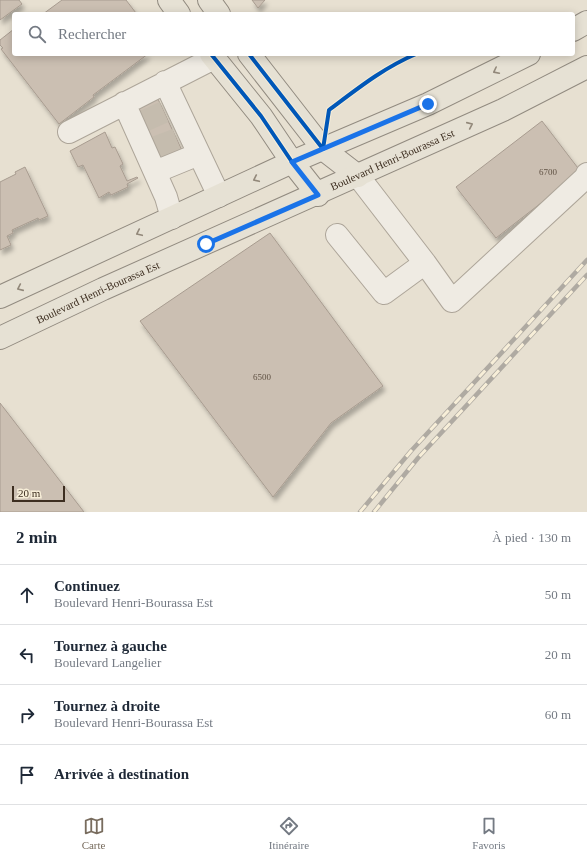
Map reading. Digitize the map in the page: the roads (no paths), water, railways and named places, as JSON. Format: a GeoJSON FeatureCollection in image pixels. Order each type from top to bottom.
{"type":"FeatureCollection","features":[{"type":"Feature","properties":{"kind":"main road"},"geometry":{"type":"LineString","coordinates":[[169,0],[178,12]]}},
{"type":"Feature","properties":{"kind":"main road"},"geometry":{"type":"LineString","coordinates":[[209,0],[218,12]]}},
{"type":"Feature","properties":{"kind":"main road"},"geometry":{"type":"LineString","coordinates":[[575,29],[587,22]]}},
{"type":"Feature","properties":{"kind":"main road"},"geometry":{"type":"LineString","coordinates":[[212,56],[261,116],[292,162],[318,195]]}},
{"type":"Feature","properties":{"kind":"main road"},"geometry":{"type":"LineString","coordinates":[[251,56],[323,149],[358,176]]}},
{"type":"Feature","properties":{"kind":"main road"},"geometry":{"type":"LineString","coordinates":[[0,297],[292,162],[428,104],[525,56]]}},
{"type":"Feature","properties":{"kind":"main road","name":"Boulevard Henri-Bourassa Est"},"geometry":{"type":"LineString","coordinates":[[0,338],[103,289],[318,195],[503,110],[587,67]]}},
{"type":"Feature","properties":{"kind":"lane"},"geometry":{"type":"LineString","coordinates":[[69,132],[212,56]]}},
{"type":"Feature","properties":{"kind":"lane"},"geometry":{"type":"LineString","coordinates":[[165,82],[170,109],[183,137],[199,154],[219,196]]}},
{"type":"Feature","properties":{"kind":"lane"},"geometry":{"type":"LineString","coordinates":[[124,103],[139,124],[151,150],[155,172],[166,197],[172,218]]}},
{"type":"Feature","properties":{"kind":"lane"},"geometry":{"type":"LineString","coordinates":[[155,172],[199,154]]}},
{"type":"Feature","properties":{"kind":"lane"},"geometry":{"type":"LineString","coordinates":[[358,176],[425,263],[452,301],[586,177],[587,174]]}},
{"type":"Feature","properties":{"kind":"lane"},"geometry":{"type":"LineString","coordinates":[[337,235],[384,293],[425,263]]}},
{"type":"Feature","properties":{"kind":"tunnel"},"geometry":{"type":"LineString","coordinates":[[144,121],[164,112]]}},
{"type":"Feature","properties":{"kind":"tunnel"},"geometry":{"type":"LineString","coordinates":[[156,147],[177,139]]}},
{"type":"Feature","properties":{"kind":"railway"},"geometry":{"type":"LineString","coordinates":[[360,512],[411,451],[587,260]]}},
{"type":"Feature","properties":{"kind":"railway"},"geometry":{"type":"LineString","coordinates":[[374,512],[418,458],[587,275]]}}]}
